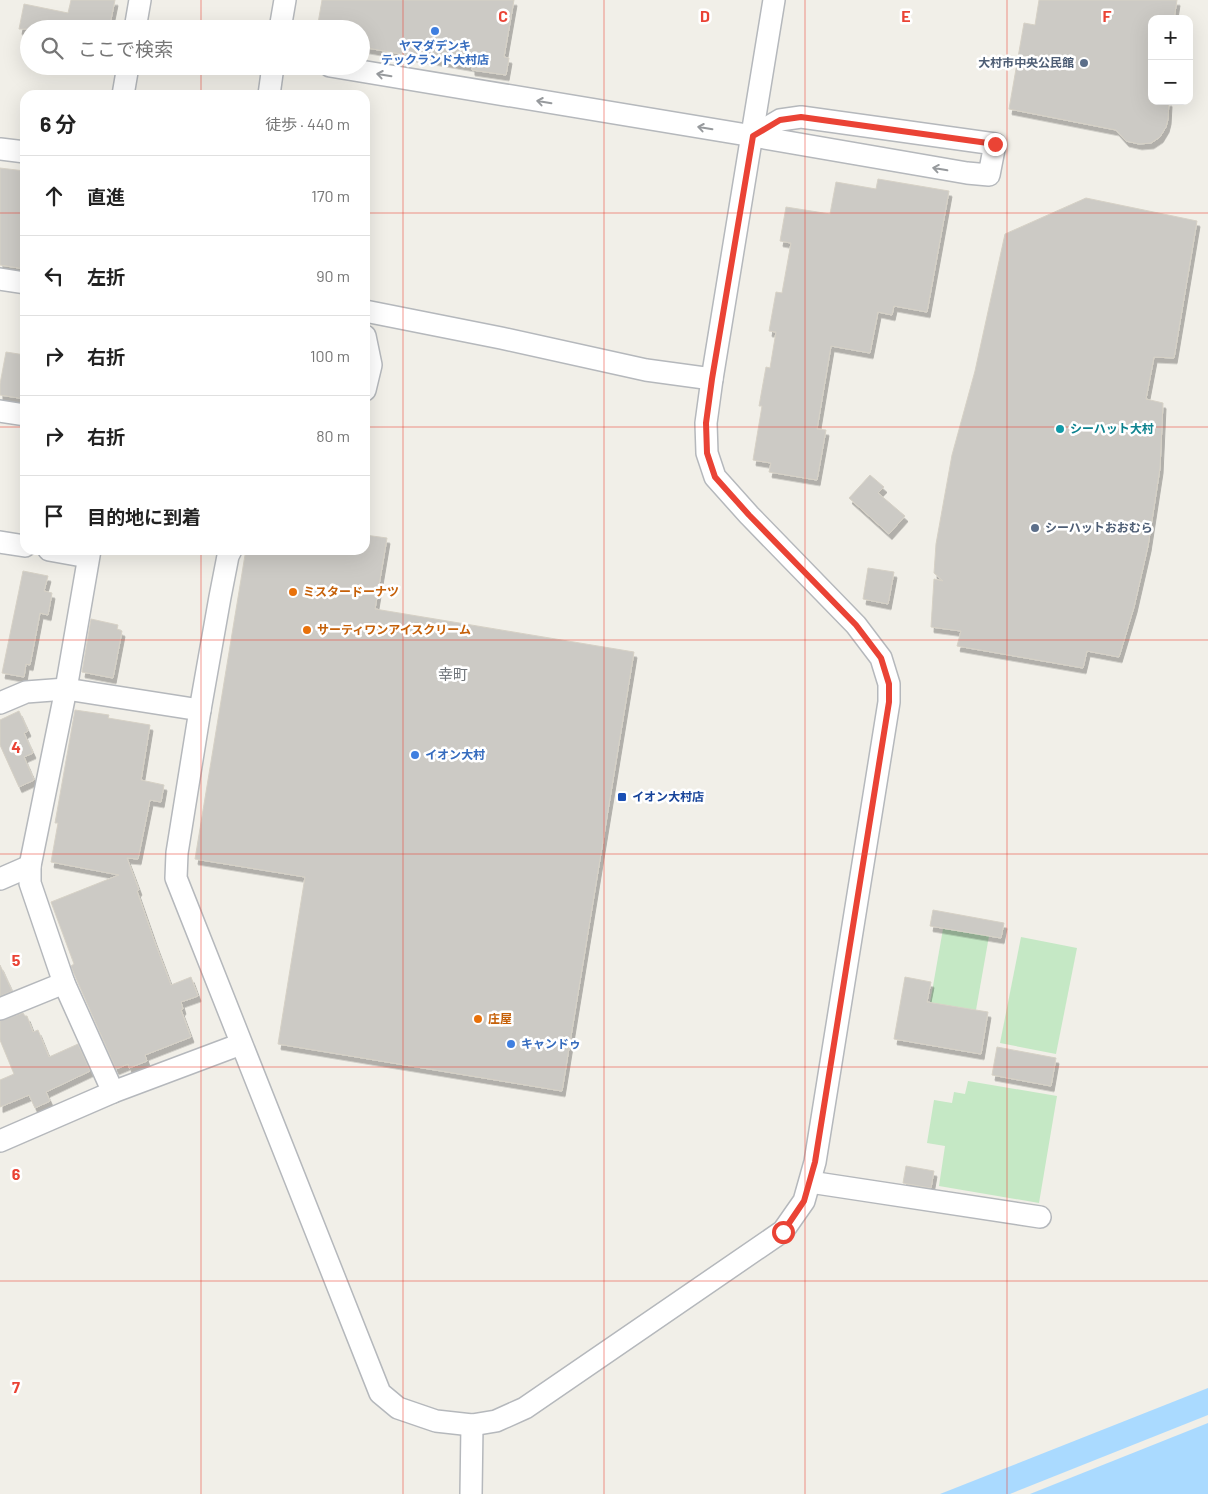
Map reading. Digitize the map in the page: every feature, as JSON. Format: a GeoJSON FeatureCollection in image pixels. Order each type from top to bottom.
{"type":"FeatureCollection","features":[{"type":"Feature","properties":{"kind":"street"},"geometry":{"type":"LineString","coordinates":[[136,20],[140,0]]}},
{"type":"Feature","properties":{"kind":"street"},"geometry":{"type":"LineString","coordinates":[[281,20],[284,0]]}},
{"type":"Feature","properties":{"kind":"street"},"geometry":{"type":"LineString","coordinates":[[228,555],[200,710],[177,853],[176,878],[380,1393],[398,1408],[436,1421],[472,1425],[496,1421],[524,1408],[783,1232],[804,1201],[815,1162],[889,702],[889,684],[881,658],[856,625],[749,515],[715,477],[707,453],[706,423],[712,379],[774,0]]}},
{"type":"Feature","properties":{"kind":"street"},"geometry":{"type":"LineString","coordinates":[[370,73],[967,173],[989,175],[995,144],[801,117],[780,120],[753,136]]}},
{"type":"Feature","properties":{"kind":"street"},"geometry":{"type":"LineString","coordinates":[[124,90],[126,75]]}},
{"type":"Feature","properties":{"kind":"street"},"geometry":{"type":"LineString","coordinates":[[270,90],[272,75]]}},
{"type":"Feature","properties":{"kind":"street"},"geometry":{"type":"LineString","coordinates":[[0,149],[20,151]]}},
{"type":"Feature","properties":{"kind":"street"},"geometry":{"type":"LineString","coordinates":[[0,279],[20,282]]}},
{"type":"Feature","properties":{"kind":"street"},"geometry":{"type":"LineString","coordinates":[[370,313],[501,338],[646,370],[712,379]]}},
{"type":"Feature","properties":{"kind":"street"},"geometry":{"type":"LineString","coordinates":[[0,411],[20,414]]}},
{"type":"Feature","properties":{"kind":"street"},"geometry":{"type":"LineString","coordinates":[[0,542],[20,545]]}},
{"type":"Feature","properties":{"kind":"street"},"geometry":{"type":"LineString","coordinates":[[89,555],[66,689],[30,866],[30,883],[64,983],[114,1092]]}},
{"type":"Feature","properties":{"kind":"street"},"geometry":{"type":"LineString","coordinates":[[0,704],[26,692],[66,689],[200,710]]}},
{"type":"Feature","properties":{"kind":"street"},"geometry":{"type":"LineString","coordinates":[[0,879],[30,866]]}},
{"type":"Feature","properties":{"kind":"street"},"geometry":{"type":"LineString","coordinates":[[0,1009],[64,983]]}},
{"type":"Feature","properties":{"kind":"street"},"geometry":{"type":"LineString","coordinates":[[0,1140],[114,1092],[241,1044]]}},
{"type":"Feature","properties":{"kind":"street"},"geometry":{"type":"LineString","coordinates":[[810,1182],[1040,1217]]}},
{"type":"Feature","properties":{"kind":"street"},"geometry":{"type":"LineString","coordinates":[[471,1494],[472,1425]]}},
{"type":"Feature","properties":{"kind":"green space"},"geometry":{"type":"Polygon","coordinates":[[[943,929],[989,936],[976,1010],[930,1003],[943,929]]]}},
{"type":"Feature","properties":{"kind":"green space"},"geometry":{"type":"Polygon","coordinates":[[[1021,937],[1077,948],[1056,1054],[1000,1043],[1021,937]]]}},
{"type":"Feature","properties":{"kind":"green space"},"geometry":{"type":"Polygon","coordinates":[[[968,1081],[1057,1096],[1039,1203],[939,1186],[945,1146],[927,1143],[934,1100],[952,1103],[954,1092],[965,1094],[968,1081]]]}},
{"type":"Feature","properties":{"kind":"water"},"geometry":{"type":"Polygon","coordinates":[[[1208,1388],[1208,1494],[940,1494],[1208,1388]]]}},
{"type":"Feature","properties":{"kind":"pier"},"geometry":{"type":"Polygon","coordinates":[[[1208,1415],[1208,1423],[1030,1494],[1010,1494],[1208,1415]]]}},
{"type":"Feature","properties":{"kind":"building"},"geometry":{"type":"Polygon","coordinates":[[[71,0],[115,0],[111,20],[21,20],[24,4],[68,13],[71,0]]]}},
{"type":"Feature","properties":{"kind":"building","name":"ヤマダデンキ テックランド大村店"},"geometry":{"type":"Polygon","coordinates":[[[322,0],[514,0],[504,57],[509,58],[506,75],[472,70],[472,66],[370,49],[370,20],[319,20],[322,0]]]}},
{"type":"Feature","properties":{"kind":"building","name":"大村市中央公民館"},"geometry":{"type":"Polygon","coordinates":[[[1039,0],[1177,0],[1175,15],[1148,15],[1148,105],[1169,105],[1166,127],[1160,137],[1151,143],[1139,144],[1126,141],[1116,130],[1009,109],[1024,23],[1035,25],[1039,0]]]}},
{"type":"Feature","properties":{"kind":"building"},"geometry":{"type":"Polygon","coordinates":[[[0,168],[20,170],[20,268],[0,265],[0,168]]]}},
{"type":"Feature","properties":{"kind":"building"},"geometry":{"type":"Polygon","coordinates":[[[878,179],[949,191],[927,312],[894,306],[892,315],[878,312],[870,353],[831,346],[817,429],[826,430],[817,480],[769,472],[771,463],[753,460],[762,406],[759,406],[766,367],[770,368],[776,332],[769,331],[776,292],[782,293],[791,243],[780,241],[786,207],[830,214],[836,182],[876,189],[878,179]]]}},
{"type":"Feature","properties":{"kind":"building","name":"シーハット大村"},"geometry":{"type":"Polygon","coordinates":[[[1086,198],[1197,221],[1174,358],[1154,357],[1146,399],[1163,403],[1160,468],[1148,546],[1134,607],[1119,657],[1087,651],[1083,668],[957,646],[961,631],[931,627],[934,579],[943,581],[934,573],[936,544],[952,455],[975,371],[1005,234],[1086,198]]]}},
{"type":"Feature","properties":{"kind":"building"},"geometry":{"type":"Polygon","coordinates":[[[6,352],[20,354],[20,398],[0,395],[0,384],[6,352]]]}},
{"type":"Feature","properties":{"kind":"building"},"geometry":{"type":"Polygon","coordinates":[[[870,475],[884,487],[878,493],[905,516],[889,534],[849,498],[870,475]]]}},
{"type":"Feature","properties":{"kind":"building","name":"イオン大村"},"geometry":{"type":"Polygon","coordinates":[[[370,536],[387,538],[375,609],[634,652],[562,1091],[278,1044],[305,877],[195,859],[245,555],[370,555],[370,536]]]}},
{"type":"Feature","properties":{"kind":"building"},"geometry":{"type":"Polygon","coordinates":[[[868,568],[894,572],[888,604],[863,599],[868,568]]]}},
{"type":"Feature","properties":{"kind":"building"},"geometry":{"type":"Polygon","coordinates":[[[23,571],[48,576],[44,591],[52,593],[48,615],[40,613],[30,665],[26,664],[24,677],[2,673],[23,571]]]}},
{"type":"Feature","properties":{"kind":"building"},"geometry":{"type":"Polygon","coordinates":[[[91,619],[118,625],[117,629],[122,631],[113,678],[82,672],[91,619]]]}},
{"type":"Feature","properties":{"kind":"building"},"geometry":{"type":"Polygon","coordinates":[[[75,710],[109,715],[108,718],[150,725],[141,780],[164,785],[161,802],[150,800],[138,859],[127,858],[171,985],[191,977],[198,996],[181,1002],[183,1009],[181,1010],[191,1037],[145,1055],[147,1061],[129,1068],[128,1064],[116,1069],[71,966],[74,964],[51,902],[119,875],[51,862],[58,823],[55,823],[75,710]]]}},
{"type":"Feature","properties":{"kind":"building"},"geometry":{"type":"Polygon","coordinates":[[[19,711],[28,731],[24,733],[33,753],[24,757],[34,780],[19,787],[0,745],[0,720],[19,711]]]}},
{"type":"Feature","properties":{"kind":"building"},"geometry":{"type":"Polygon","coordinates":[[[933,910],[1004,923],[1001,938],[930,926],[933,910]]]}},
{"type":"Feature","properties":{"kind":"building"},"geometry":{"type":"Polygon","coordinates":[[[0,965],[12,991],[0,996],[0,965]]]}},
{"type":"Feature","properties":{"kind":"building"},"geometry":{"type":"Polygon","coordinates":[[[905,977],[931,982],[927,1002],[988,1012],[981,1054],[894,1039],[905,977]]]}},
{"type":"Feature","properties":{"kind":"building"},"geometry":{"type":"Polygon","coordinates":[[[23,1013],[27,1016],[33,1032],[38,1030],[49,1057],[78,1044],[90,1071],[46,1092],[50,1101],[35,1108],[29,1095],[0,1107],[0,1080],[14,1074],[0,1040],[0,1021],[23,1013]]]}},
{"type":"Feature","properties":{"kind":"building"},"geometry":{"type":"Polygon","coordinates":[[[997,1047],[1056,1058],[1051,1086],[992,1075],[997,1047]]]}},
{"type":"Feature","properties":{"kind":"building"},"geometry":{"type":"Polygon","coordinates":[[[906,1166],[934,1171],[931,1188],[903,1183],[906,1166]]]}},
{"type":"Feature","properties":{"kind":"place","name":"ヤマダデンキ テックランド大村店"},"geometry":{"type":"Point","coordinates":[435,31]}},
{"type":"Feature","properties":{"kind":"place","name":"大村市中央公民館"},"geometry":{"type":"Point","coordinates":[1084,63]}},
{"type":"Feature","properties":{"kind":"place","name":"シーハット大村"},"geometry":{"type":"Point","coordinates":[1060,429]}},
{"type":"Feature","properties":{"kind":"place","name":"シーハットおおむら"},"geometry":{"type":"Point","coordinates":[1035,528]}},
{"type":"Feature","properties":{"kind":"place","name":"ミスタードーナツ"},"geometry":{"type":"Point","coordinates":[293,592]}},
{"type":"Feature","properties":{"kind":"place","name":"サーティワンアイスクリーム"},"geometry":{"type":"Point","coordinates":[307,630]}},
{"type":"Feature","properties":{"kind":"place","name":"イオン大村"},"geometry":{"type":"Point","coordinates":[415,755]}},
{"type":"Feature","properties":{"kind":"place","name":"イオン大村店"},"geometry":{"type":"Point","coordinates":[622,797]}},
{"type":"Feature","properties":{"kind":"place","name":"庄屋"},"geometry":{"type":"Point","coordinates":[478,1019]}},
{"type":"Feature","properties":{"kind":"place","name":"キャンドゥ"},"geometry":{"type":"Point","coordinates":[511,1044]}},
{"type":"Feature","properties":{"kind":"district","name":"幸町"},"geometry":{"type":"Point","coordinates":[453,675]}},
{"type":"Feature","properties":{"kind":"route"},"geometry":{"type":"LineString","coordinates":[[783,1232],[804,1201],[815,1162],[889,702],[889,684],[881,658],[856,625],[749,515],[715,477],[707,453],[706,423],[712,379],[753,136],[780,120],[801,117],[995,144]]}}]}
